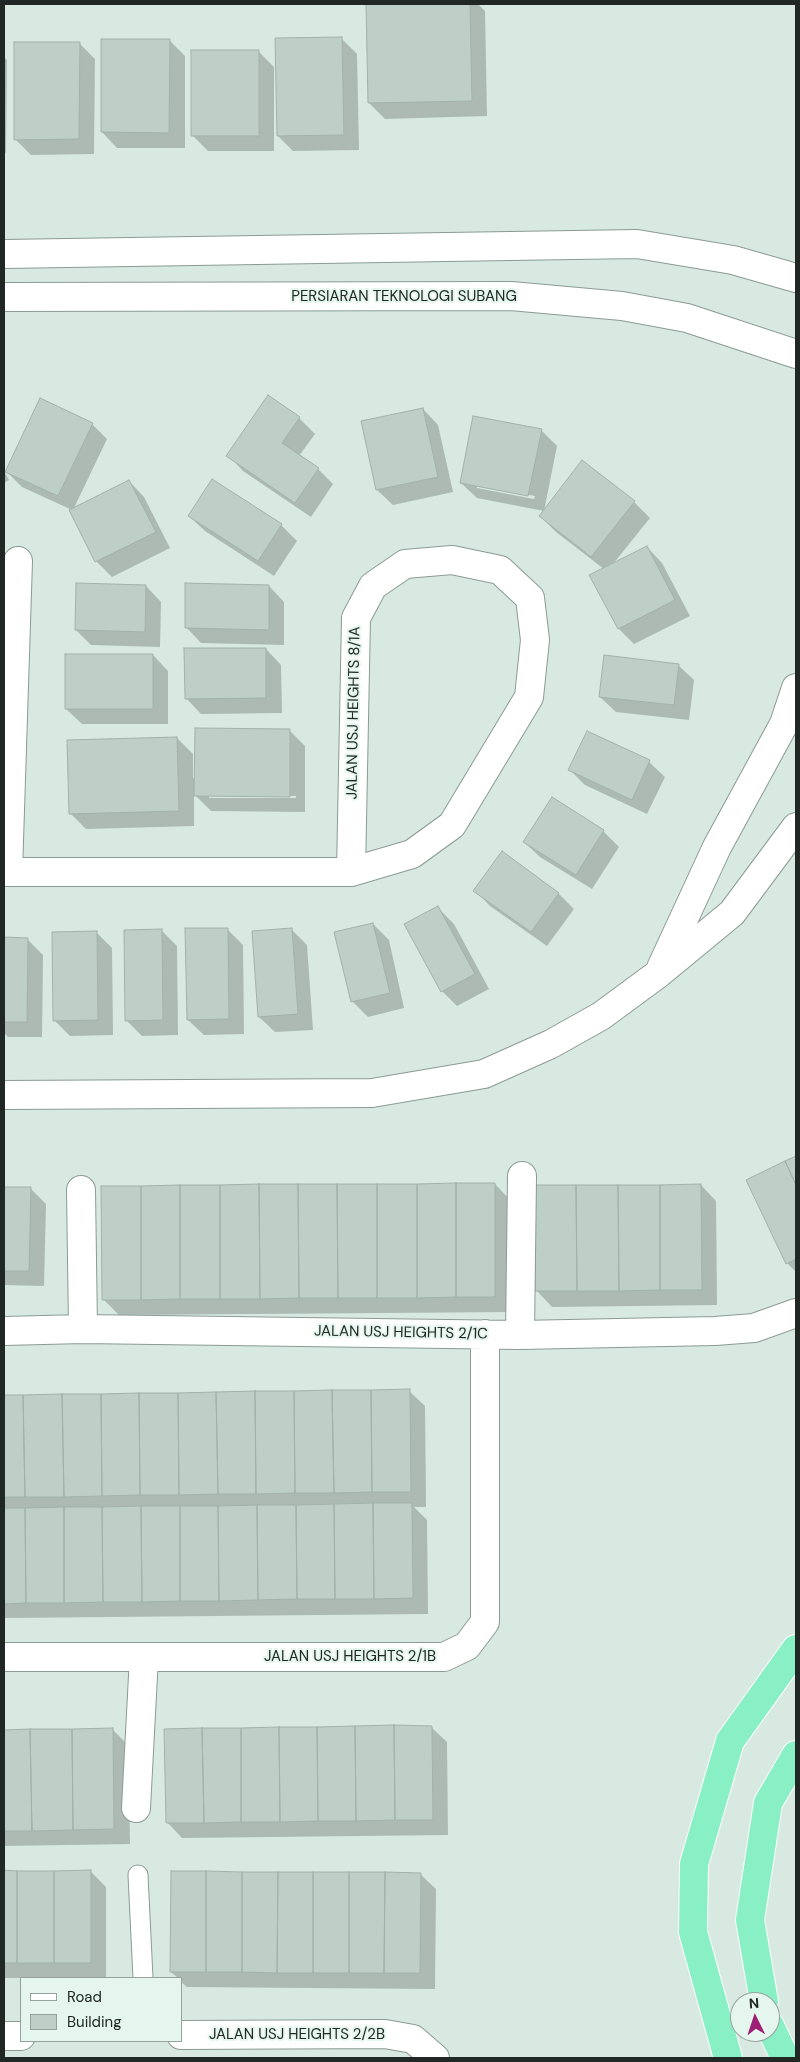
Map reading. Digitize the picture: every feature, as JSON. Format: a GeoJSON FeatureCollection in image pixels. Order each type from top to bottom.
{"type":"FeatureCollection","features":[{"type":"Feature","properties":{"kind":"highway"},"geometry":{"type":"LineString","coordinates":[[728,2058],[693,1932],[694,1864],[730,1741],[796,1649]]}},
{"type":"Feature","properties":{"kind":"highway"},"geometry":{"type":"LineString","coordinates":[[762,1992],[750,1920],[768,1804],[796,1755]]}},
{"type":"Feature","properties":{"kind":"highway"},"geometry":{"type":"LineString","coordinates":[[778,2042],[785,2058]]}},
{"type":"Feature","properties":{"kind":"street"},"geometry":{"type":"LineString","coordinates":[[4,254],[637,244],[733,260],[796,278]]}},
{"type":"Feature","properties":{"kind":"street","name":"PERSIARAN TEKNOLOGI SUBANG"},"geometry":{"type":"LineString","coordinates":[[4,297],[511,296],[622,306],[687,318],[796,354]]}},
{"type":"Feature","properties":{"kind":"street","name":"JALAN USJ HEIGHTS 8/1A"},"geometry":{"type":"LineString","coordinates":[[6,872],[351,872],[412,854],[452,824],[529,697],[535,640],[530,598],[500,570],[452,560],[405,564],[372,586],[356,618],[351,872]]}},
{"type":"Feature","properties":{"kind":"street"},"geometry":{"type":"LineString","coordinates":[[6,872],[18,561]]}},
{"type":"Feature","properties":{"kind":"street"},"geometry":{"type":"LineString","coordinates":[[658,974],[717,847],[784,724],[796,688]]}},
{"type":"Feature","properties":{"kind":"street"},"geometry":{"type":"LineString","coordinates":[[4,1095],[372,1093],[484,1074],[551,1044],[601,1016],[658,974],[732,913],[796,827]]}},
{"type":"Feature","properties":{"kind":"street"},"geometry":{"type":"LineString","coordinates":[[520,1334],[522,1176]]}},
{"type":"Feature","properties":{"kind":"street"},"geometry":{"type":"LineString","coordinates":[[81,1190],[83,1330]]}},
{"type":"Feature","properties":{"kind":"street","name":"JALAN USJ HEIGHTS 2/1C"},"geometry":{"type":"LineString","coordinates":[[4,1331],[520,1334],[715,1331],[754,1328],[796,1313]]}},
{"type":"Feature","properties":{"kind":"street","name":"JALAN USJ HEIGHTS 2/1B"},"geometry":{"type":"LineString","coordinates":[[4,1657],[444,1657],[467,1646],[485,1622],[485,1334]]}},
{"type":"Feature","properties":{"kind":"street"},"geometry":{"type":"LineString","coordinates":[[136,1808],[144,1657]]}},
{"type":"Feature","properties":{"kind":"street","name":"JALAN USJ HEIGHTS 2/2B"},"geometry":{"type":"LineString","coordinates":[[182,2035],[385,2034],[413,2039],[435,2058]]}},
{"type":"Feature","properties":{"kind":"street"},"geometry":{"type":"LineString","coordinates":[[4,2036],[20,2036]]}},
{"type":"Feature","properties":{"kind":"lane"},"geometry":{"type":"LineString","coordinates":[[138,1875],[143,1977]]}},
{"type":"Feature","properties":{"kind":"building"},"geometry":{"type":"Polygon","coordinates":[[[366,4],[470,4],[472,101],[368,103],[366,4]]]}},
{"type":"Feature","properties":{"kind":"building"},"geometry":{"type":"Polygon","coordinates":[[[342,37],[344,135],[277,136],[275,38],[342,37]]]}},
{"type":"Feature","properties":{"kind":"building"},"geometry":{"type":"Polygon","coordinates":[[[101,39],[170,39],[169,133],[101,132],[101,39]]]}},
{"type":"Feature","properties":{"kind":"building"},"geometry":{"type":"Polygon","coordinates":[[[14,42],[80,42],[79,139],[14,140],[14,42]]]}},
{"type":"Feature","properties":{"kind":"building"},"geometry":{"type":"Polygon","coordinates":[[[191,50],[259,50],[259,136],[191,136],[191,50]]]}},
{"type":"Feature","properties":{"kind":"building"},"geometry":{"type":"Polygon","coordinates":[[[268,395],[300,417],[282,443],[319,468],[295,503],[226,456],[268,395]]]}},
{"type":"Feature","properties":{"kind":"building"},"geometry":{"type":"Polygon","coordinates":[[[40,398],[93,423],[58,496],[5,472],[40,398]]]}},
{"type":"Feature","properties":{"kind":"building"},"geometry":{"type":"Polygon","coordinates":[[[423,408],[438,477],[376,490],[361,421],[423,408]]]}},
{"type":"Feature","properties":{"kind":"building"},"geometry":{"type":"Polygon","coordinates":[[[473,416],[542,429],[528,496],[460,483],[473,416]]]}},
{"type":"Feature","properties":{"kind":"building"},"geometry":{"type":"Polygon","coordinates":[[[582,460],[635,501],[591,557],[539,516],[582,460]]]}},
{"type":"Feature","properties":{"kind":"building"},"geometry":{"type":"Polygon","coordinates":[[[212,479],[282,524],[258,561],[188,516],[212,479]]]}},
{"type":"Feature","properties":{"kind":"building"},"geometry":{"type":"Polygon","coordinates":[[[129,480],[156,532],[95,562],[69,510],[129,480]]]}},
{"type":"Feature","properties":{"kind":"building"},"geometry":{"type":"Polygon","coordinates":[[[647,546],[675,600],[618,629],[589,575],[647,546]]]}},
{"type":"Feature","properties":{"kind":"building"},"geometry":{"type":"Polygon","coordinates":[[[76,583],[146,585],[145,632],[75,630],[76,583]]]}},
{"type":"Feature","properties":{"kind":"building"},"geometry":{"type":"Polygon","coordinates":[[[185,583],[269,585],[269,630],[185,628],[185,583]]]}},
{"type":"Feature","properties":{"kind":"building"},"geometry":{"type":"Polygon","coordinates":[[[184,648],[266,648],[266,698],[185,699],[184,648]]]}},
{"type":"Feature","properties":{"kind":"building"},"geometry":{"type":"Polygon","coordinates":[[[65,654],[153,654],[153,709],[65,709],[65,654]]]}},
{"type":"Feature","properties":{"kind":"building"},"geometry":{"type":"Polygon","coordinates":[[[604,655],[679,664],[674,705],[599,697],[604,655]]]}},
{"type":"Feature","properties":{"kind":"building"},"geometry":{"type":"Polygon","coordinates":[[[195,728],[290,729],[290,797],[194,796],[195,728]]]}},
{"type":"Feature","properties":{"kind":"building"},"geometry":{"type":"Polygon","coordinates":[[[587,731],[650,760],[632,800],[568,770],[587,731]]]}},
{"type":"Feature","properties":{"kind":"building"},"geometry":{"type":"Polygon","coordinates":[[[177,737],[179,811],[69,814],[67,740],[177,737]]]}},
{"type":"Feature","properties":{"kind":"building"},"geometry":{"type":"Polygon","coordinates":[[[552,797],[604,830],[576,875],[523,842],[552,797]]]}},
{"type":"Feature","properties":{"kind":"building"},"geometry":{"type":"Polygon","coordinates":[[[502,851],[559,893],[531,932],[473,891],[502,851]]]}},
{"type":"Feature","properties":{"kind":"building"},"geometry":{"type":"Polygon","coordinates":[[[438,906],[475,974],[441,992],[404,924],[438,906]]]}},
{"type":"Feature","properties":{"kind":"building"},"geometry":{"type":"Polygon","coordinates":[[[373,923],[390,993],[351,1002],[334,932],[373,923]]]}},
{"type":"Feature","properties":{"kind":"building"},"geometry":{"type":"Polygon","coordinates":[[[185,928],[228,928],[229,1019],[187,1020],[185,928]]]}},
{"type":"Feature","properties":{"kind":"building"},"geometry":{"type":"Polygon","coordinates":[[[292,928],[298,1014],[258,1017],[252,931],[292,928]]]}},
{"type":"Feature","properties":{"kind":"building"},"geometry":{"type":"Polygon","coordinates":[[[162,929],[163,1020],[125,1021],[124,930],[162,929]]]}},
{"type":"Feature","properties":{"kind":"building"},"geometry":{"type":"Polygon","coordinates":[[[97,931],[98,1020],[53,1021],[52,932],[97,931]]]}},
{"type":"Feature","properties":{"kind":"building"},"geometry":{"type":"Polygon","coordinates":[[[4,937],[28,938],[27,1022],[4,1022],[4,937]]]}},
{"type":"Feature","properties":{"kind":"building"},"geometry":{"type":"Polygon","coordinates":[[[796,1156],[796,1185],[785,1161],[796,1156]]]}},
{"type":"Feature","properties":{"kind":"building"},"geometry":{"type":"Polygon","coordinates":[[[785,1161],[796,1185],[796,1259],[786,1264],[746,1180],[785,1161]]]}},
{"type":"Feature","properties":{"kind":"building"},"geometry":{"type":"Polygon","coordinates":[[[456,1183],[495,1183],[495,1297],[456,1297],[456,1183]]]}},
{"type":"Feature","properties":{"kind":"building"},"geometry":{"type":"Polygon","coordinates":[[[456,1183],[456,1297],[417,1298],[417,1184],[456,1183]]]}},
{"type":"Feature","properties":{"kind":"building"},"geometry":{"type":"Polygon","coordinates":[[[259,1184],[298,1184],[299,1298],[260,1299],[259,1184]]]}},
{"type":"Feature","properties":{"kind":"building"},"geometry":{"type":"Polygon","coordinates":[[[259,1184],[260,1299],[220,1299],[220,1185],[259,1184]]]}},
{"type":"Feature","properties":{"kind":"building"},"geometry":{"type":"Polygon","coordinates":[[[298,1184],[337,1184],[338,1298],[299,1298],[298,1184]]]}},
{"type":"Feature","properties":{"kind":"building"},"geometry":{"type":"Polygon","coordinates":[[[337,1184],[377,1184],[377,1298],[338,1298],[337,1184]]]}},
{"type":"Feature","properties":{"kind":"building"},"geometry":{"type":"Polygon","coordinates":[[[377,1184],[417,1184],[417,1298],[377,1298],[377,1184]]]}},
{"type":"Feature","properties":{"kind":"building"},"geometry":{"type":"Polygon","coordinates":[[[701,1184],[702,1290],[660,1290],[660,1185],[701,1184]]]}},
{"type":"Feature","properties":{"kind":"building"},"geometry":{"type":"Polygon","coordinates":[[[180,1185],[220,1185],[220,1299],[180,1299],[180,1185]]]}},
{"type":"Feature","properties":{"kind":"building"},"geometry":{"type":"Polygon","coordinates":[[[180,1185],[180,1299],[141,1300],[141,1186],[180,1185]]]}},
{"type":"Feature","properties":{"kind":"building"},"geometry":{"type":"Polygon","coordinates":[[[534,1185],[576,1185],[577,1291],[535,1291],[534,1185]]]}},
{"type":"Feature","properties":{"kind":"building"},"geometry":{"type":"Polygon","coordinates":[[[576,1185],[618,1185],[619,1291],[577,1291],[576,1185]]]}},
{"type":"Feature","properties":{"kind":"building"},"geometry":{"type":"Polygon","coordinates":[[[618,1185],[660,1185],[660,1290],[619,1291],[618,1185]]]}},
{"type":"Feature","properties":{"kind":"building"},"geometry":{"type":"Polygon","coordinates":[[[101,1186],[141,1186],[141,1300],[102,1300],[101,1186]]]}},
{"type":"Feature","properties":{"kind":"building"},"geometry":{"type":"Polygon","coordinates":[[[4,1187],[31,1187],[29,1271],[4,1271],[4,1187]]]}},
{"type":"Feature","properties":{"kind":"building"},"geometry":{"type":"Polygon","coordinates":[[[410,1389],[411,1492],[372,1492],[371,1390],[410,1389]]]}},
{"type":"Feature","properties":{"kind":"building"},"geometry":{"type":"Polygon","coordinates":[[[332,1390],[371,1390],[372,1492],[334,1493],[332,1390]]]}},
{"type":"Feature","properties":{"kind":"building"},"geometry":{"type":"Polygon","coordinates":[[[332,1390],[334,1493],[295,1493],[294,1391],[332,1390]]]}},
{"type":"Feature","properties":{"kind":"building"},"geometry":{"type":"Polygon","coordinates":[[[255,1391],[294,1391],[295,1493],[256,1494],[255,1391]]]}},
{"type":"Feature","properties":{"kind":"building"},"geometry":{"type":"Polygon","coordinates":[[[255,1391],[256,1494],[218,1494],[216,1392],[255,1391]]]}},
{"type":"Feature","properties":{"kind":"building"},"geometry":{"type":"Polygon","coordinates":[[[216,1392],[218,1494],[179,1495],[178,1393],[216,1392]]]}},
{"type":"Feature","properties":{"kind":"building"},"geometry":{"type":"Polygon","coordinates":[[[139,1393],[178,1393],[179,1495],[140,1495],[139,1393]]]}},
{"type":"Feature","properties":{"kind":"building"},"geometry":{"type":"Polygon","coordinates":[[[139,1393],[140,1495],[102,1496],[101,1394],[139,1393]]]}},
{"type":"Feature","properties":{"kind":"building"},"geometry":{"type":"Polygon","coordinates":[[[62,1394],[101,1394],[102,1496],[64,1497],[62,1394]]]}},
{"type":"Feature","properties":{"kind":"building"},"geometry":{"type":"Polygon","coordinates":[[[62,1394],[64,1497],[25,1497],[23,1395],[62,1394]]]}},
{"type":"Feature","properties":{"kind":"building"},"geometry":{"type":"Polygon","coordinates":[[[4,1395],[23,1395],[25,1497],[4,1497],[4,1395]]]}},
{"type":"Feature","properties":{"kind":"building"},"geometry":{"type":"Polygon","coordinates":[[[373,1503],[412,1503],[413,1598],[374,1599],[373,1503]]]}},
{"type":"Feature","properties":{"kind":"building"},"geometry":{"type":"Polygon","coordinates":[[[373,1503],[374,1599],[335,1599],[334,1504],[373,1503]]]}},
{"type":"Feature","properties":{"kind":"building"},"geometry":{"type":"Polygon","coordinates":[[[334,1504],[335,1599],[297,1599],[296,1505],[334,1504]]]}},
{"type":"Feature","properties":{"kind":"building"},"geometry":{"type":"Polygon","coordinates":[[[257,1505],[296,1505],[297,1599],[258,1600],[257,1505]]]}},
{"type":"Feature","properties":{"kind":"building"},"geometry":{"type":"Polygon","coordinates":[[[257,1505],[258,1600],[219,1601],[218,1506],[257,1505]]]}},
{"type":"Feature","properties":{"kind":"building"},"geometry":{"type":"Polygon","coordinates":[[[141,1506],[180,1506],[180,1601],[142,1602],[141,1506]]]}},
{"type":"Feature","properties":{"kind":"building"},"geometry":{"type":"Polygon","coordinates":[[[141,1506],[142,1602],[103,1602],[102,1507],[141,1506]]]}},
{"type":"Feature","properties":{"kind":"building"},"geometry":{"type":"Polygon","coordinates":[[[180,1506],[218,1506],[219,1601],[180,1601],[180,1506]]]}},
{"type":"Feature","properties":{"kind":"building"},"geometry":{"type":"Polygon","coordinates":[[[64,1507],[102,1507],[103,1602],[64,1603],[64,1507]]]}},
{"type":"Feature","properties":{"kind":"building"},"geometry":{"type":"Polygon","coordinates":[[[64,1507],[64,1603],[26,1603],[25,1508],[64,1507]]]}},
{"type":"Feature","properties":{"kind":"building"},"geometry":{"type":"Polygon","coordinates":[[[4,1508],[25,1508],[26,1603],[4,1604],[4,1508]]]}},
{"type":"Feature","properties":{"kind":"building"},"geometry":{"type":"Polygon","coordinates":[[[394,1725],[432,1726],[433,1820],[395,1820],[394,1725]]]}},
{"type":"Feature","properties":{"kind":"building"},"geometry":{"type":"Polygon","coordinates":[[[394,1725],[395,1820],[356,1821],[355,1726],[394,1725]]]}},
{"type":"Feature","properties":{"kind":"building"},"geometry":{"type":"Polygon","coordinates":[[[355,1726],[356,1821],[318,1821],[317,1727],[355,1726]]]}},
{"type":"Feature","properties":{"kind":"building"},"geometry":{"type":"Polygon","coordinates":[[[279,1727],[317,1727],[318,1821],[280,1822],[279,1727]]]}},
{"type":"Feature","properties":{"kind":"building"},"geometry":{"type":"Polygon","coordinates":[[[279,1727],[280,1822],[241,1822],[241,1728],[279,1727]]]}},
{"type":"Feature","properties":{"kind":"building"},"geometry":{"type":"Polygon","coordinates":[[[113,1728],[114,1829],[73,1830],[72,1729],[113,1728]]]}},
{"type":"Feature","properties":{"kind":"building"},"geometry":{"type":"Polygon","coordinates":[[[202,1728],[204,1823],[166,1823],[164,1729],[202,1728]]]}},
{"type":"Feature","properties":{"kind":"building"},"geometry":{"type":"Polygon","coordinates":[[[202,1728],[241,1728],[241,1822],[204,1823],[202,1728]]]}},
{"type":"Feature","properties":{"kind":"building"},"geometry":{"type":"Polygon","coordinates":[[[30,1729],[72,1729],[73,1830],[32,1831],[30,1729]]]}},
{"type":"Feature","properties":{"kind":"building"},"geometry":{"type":"Polygon","coordinates":[[[30,1729],[32,1831],[4,1831],[4,1730],[30,1729]]]}},
{"type":"Feature","properties":{"kind":"building"},"geometry":{"type":"Polygon","coordinates":[[[4,1870],[17,1871],[17,1963],[4,1963],[4,1870]]]}},
{"type":"Feature","properties":{"kind":"building"},"geometry":{"type":"Polygon","coordinates":[[[91,1870],[91,1963],[54,1963],[54,1871],[91,1870]]]}},
{"type":"Feature","properties":{"kind":"building"},"geometry":{"type":"Polygon","coordinates":[[[17,1871],[54,1871],[54,1963],[17,1963],[17,1871]]]}},
{"type":"Feature","properties":{"kind":"building"},"geometry":{"type":"Polygon","coordinates":[[[171,1871],[206,1871],[206,1972],[170,1972],[171,1871]]]}},
{"type":"Feature","properties":{"kind":"building"},"geometry":{"type":"Polygon","coordinates":[[[206,1871],[242,1872],[242,1972],[206,1972],[206,1871]]]}},
{"type":"Feature","properties":{"kind":"building"},"geometry":{"type":"Polygon","coordinates":[[[242,1872],[278,1872],[277,1973],[242,1972],[242,1872]]]}},
{"type":"Feature","properties":{"kind":"building"},"geometry":{"type":"Polygon","coordinates":[[[278,1872],[313,1872],[313,1973],[277,1973],[278,1872]]]}},
{"type":"Feature","properties":{"kind":"building"},"geometry":{"type":"Polygon","coordinates":[[[313,1872],[349,1872],[349,1973],[313,1973],[313,1872]]]}},
{"type":"Feature","properties":{"kind":"building"},"geometry":{"type":"Polygon","coordinates":[[[349,1872],[385,1872],[384,1973],[349,1973],[349,1872]]]}},
{"type":"Feature","properties":{"kind":"building"},"geometry":{"type":"Polygon","coordinates":[[[385,1872],[421,1873],[420,1973],[384,1973],[385,1872]]]}}]}
